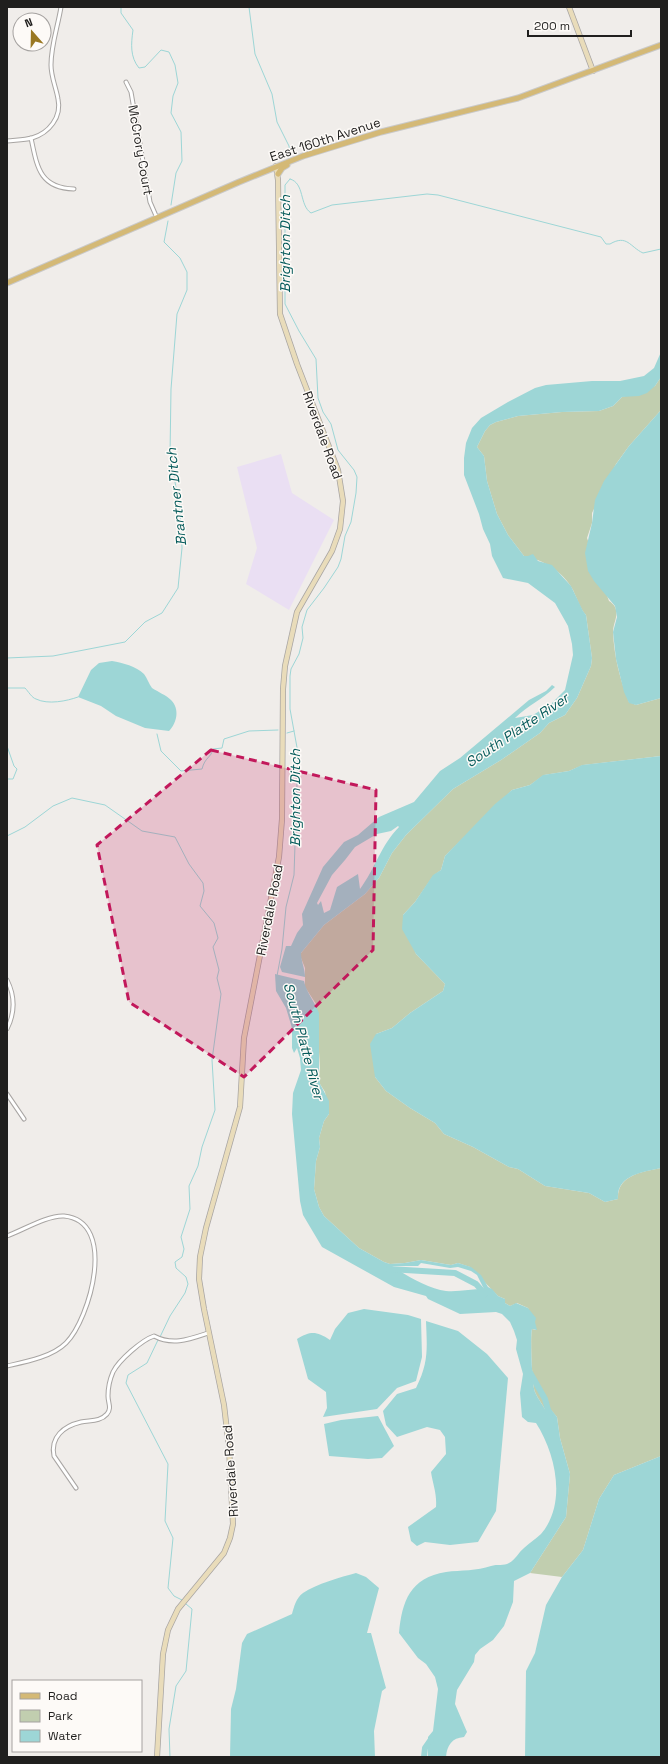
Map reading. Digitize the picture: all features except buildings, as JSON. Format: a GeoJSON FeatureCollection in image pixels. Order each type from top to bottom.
{"type":"FeatureCollection","features":[{"type":"Feature","properties":{"kind":"main road","name":"East 160th Avenue"},"geometry":{"type":"LineString","coordinates":[[7,283],[302,156],[381,132],[518,98],[661,45]]}},
{"type":"Feature","properties":{"kind":"main road"},"geometry":{"type":"LineString","coordinates":[[278,174],[284,166],[302,156]]}},
{"type":"Feature","properties":{"kind":"street"},"geometry":{"type":"LineString","coordinates":[[7,141],[31,138],[43,134],[52,125],[58,113],[59,104],[51,67],[52,48],[60,7]]}},
{"type":"Feature","properties":{"kind":"street"},"geometry":{"type":"LineString","coordinates":[[570,7],[593,71]]}},
{"type":"Feature","properties":{"kind":"street","name":"McCrory Court"},"geometry":{"type":"LineString","coordinates":[[126,82],[131,92],[150,202],[156,218]]}},
{"type":"Feature","properties":{"kind":"street"},"geometry":{"type":"LineString","coordinates":[[31,138],[37,165],[41,174],[54,186],[62,189],[74,189]]}},
{"type":"Feature","properties":{"kind":"street","name":"Riverdale Road"},"geometry":{"type":"LineString","coordinates":[[157,1757],[163,1654],[168,1630],[174,1615],[184,1601],[224,1553],[229,1543],[233,1524],[230,1461],[224,1405],[208,1333],[200,1285],[200,1257],[206,1228],[240,1107],[244,1038],[279,857],[282,819],[283,696],[285,666],[297,612],[332,551],[340,529],[343,509],[342,488],[338,470],[297,364],[280,314],[278,174],[276,166]]}},
{"type":"Feature","properties":{"kind":"street"},"geometry":{"type":"LineString","coordinates":[[7,980],[13,1002],[13,1013],[7,1029]]}},
{"type":"Feature","properties":{"kind":"street"},"geometry":{"type":"LineString","coordinates":[[7,1094],[24,1118]]}},
{"type":"Feature","properties":{"kind":"street"},"geometry":{"type":"LineString","coordinates":[[7,1236],[54,1217],[66,1216],[79,1221],[86,1227],[92,1239],[95,1254],[95,1268],[88,1302],[76,1329],[66,1343],[51,1352],[7,1366]]}},
{"type":"Feature","properties":{"kind":"street"},"geometry":{"type":"LineString","coordinates":[[76,1488],[54,1456],[53,1450],[59,1432],[82,1421],[98,1419],[108,1413],[110,1407],[108,1396],[113,1371],[119,1363],[143,1341],[154,1336],[161,1340],[181,1342],[208,1333]]}},
{"type":"Feature","properties":{"kind":"highlighted area"},"geometry":{"type":"Polygon","coordinates":[[[211,750],[376,790],[373,950],[244,1077],[129,1002],[97,845],[211,750]]]}},
{"type":"Feature","properties":{"kind":"shaded area"},"geometry":{"type":"Polygon","coordinates":[[[281,454],[292,493],[334,520],[289,610],[246,584],[257,548],[237,467],[281,454]]]}},
{"type":"Feature","properties":{"kind":"green space"},"geometry":{"type":"Polygon","coordinates":[[[661,377],[661,410],[629,446],[616,464],[592,513],[592,523],[587,538],[609,601],[614,605],[616,610],[613,632],[616,659],[620,677],[629,702],[636,705],[661,698],[661,756],[583,765],[569,771],[544,775],[530,785],[512,790],[445,856],[441,870],[433,876],[415,902],[403,915],[416,954],[445,984],[443,991],[410,1013],[392,1028],[376,1034],[375,1077],[386,1091],[435,1123],[444,1134],[473,1147],[509,1167],[518,1169],[545,1186],[589,1193],[605,1202],[618,1199],[619,1191],[622,1185],[632,1176],[661,1168],[661,1456],[614,1475],[599,1499],[583,1550],[562,1577],[530,1573],[566,1517],[570,1474],[560,1438],[557,1417],[550,1409],[550,1414],[547,1414],[535,1392],[532,1371],[531,1341],[532,1329],[536,1330],[528,1308],[517,1303],[510,1306],[505,1303],[505,1299],[498,1296],[470,1267],[458,1263],[451,1265],[421,1260],[390,1264],[384,1262],[359,1248],[324,1216],[319,1207],[314,1189],[316,1161],[320,1147],[319,1138],[324,1121],[329,1114],[325,1092],[320,1084],[319,1077],[320,1068],[316,1004],[305,987],[305,968],[301,958],[301,953],[324,925],[365,894],[379,878],[392,853],[406,835],[453,789],[501,760],[540,733],[549,723],[565,715],[577,698],[591,666],[592,658],[586,615],[580,607],[569,583],[552,567],[538,560],[524,556],[508,535],[497,514],[487,481],[484,456],[477,447],[485,431],[490,425],[496,422],[518,416],[562,412],[599,411],[613,406],[622,397],[655,386],[661,377]]]}},
{"type":"Feature","properties":{"kind":"water"},"geometry":{"type":"Polygon","coordinates":[[[661,352],[661,377],[655,386],[647,393],[639,396],[622,397],[613,406],[599,411],[562,412],[518,416],[496,422],[490,425],[485,431],[477,447],[484,456],[487,481],[497,514],[508,535],[524,556],[533,554],[538,561],[552,565],[571,586],[586,615],[592,658],[591,666],[577,698],[565,715],[549,723],[540,733],[501,760],[453,789],[406,835],[392,853],[379,878],[365,894],[324,925],[301,953],[305,977],[282,972],[280,967],[286,946],[291,946],[297,933],[303,925],[302,914],[323,867],[344,842],[358,835],[379,817],[414,802],[440,771],[460,758],[529,700],[546,691],[552,685],[555,687],[515,718],[533,715],[551,704],[565,690],[573,655],[568,626],[555,603],[528,583],[503,578],[492,556],[490,544],[483,529],[479,514],[464,475],[466,443],[472,428],[481,418],[535,388],[546,385],[592,381],[620,381],[644,376],[654,368],[661,352]],[[398,826],[391,831],[377,834],[355,847],[332,875],[317,903],[318,905],[321,901],[324,913],[330,910],[337,887],[358,874],[360,889],[387,841],[399,827],[398,826]]]}},
{"type":"Feature","properties":{"kind":"water"},"geometry":{"type":"Polygon","coordinates":[[[661,410],[661,698],[636,705],[629,703],[624,692],[616,659],[613,632],[617,617],[615,606],[594,581],[588,571],[585,553],[592,523],[595,500],[604,481],[629,446],[661,410]]]}},
{"type":"Feature","properties":{"kind":"water"},"geometry":{"type":"Polygon","coordinates":[[[112,661],[129,665],[141,671],[152,688],[171,700],[176,708],[176,720],[169,731],[145,728],[116,716],[101,706],[78,697],[91,670],[99,663],[112,661]]]}},
{"type":"Feature","properties":{"kind":"water"},"geometry":{"type":"Polygon","coordinates":[[[661,756],[661,1168],[632,1176],[621,1185],[618,1199],[605,1202],[589,1193],[545,1186],[518,1169],[509,1167],[473,1147],[444,1134],[435,1123],[386,1091],[375,1077],[370,1044],[376,1034],[392,1028],[410,1013],[443,991],[445,984],[416,954],[402,929],[403,915],[415,902],[433,875],[441,870],[445,856],[495,804],[512,790],[530,785],[543,775],[569,771],[582,765],[661,756]]]}},
{"type":"Feature","properties":{"kind":"water"},"geometry":{"type":"Polygon","coordinates":[[[275,974],[304,981],[319,1013],[319,1077],[320,1084],[329,1101],[329,1114],[324,1121],[319,1138],[320,1147],[316,1161],[314,1189],[319,1207],[324,1216],[359,1248],[384,1262],[390,1264],[421,1260],[451,1265],[458,1263],[471,1267],[481,1275],[488,1287],[498,1296],[505,1299],[505,1303],[510,1306],[516,1303],[528,1308],[536,1318],[535,1322],[537,1330],[532,1329],[531,1341],[534,1387],[536,1395],[547,1414],[550,1414],[550,1408],[557,1417],[560,1438],[570,1474],[566,1517],[530,1573],[514,1581],[513,1602],[504,1626],[493,1640],[480,1649],[475,1655],[474,1662],[457,1690],[455,1704],[467,1732],[464,1737],[456,1739],[451,1743],[446,1757],[428,1757],[428,1737],[433,1731],[438,1689],[435,1677],[426,1664],[418,1658],[399,1633],[400,1621],[406,1601],[416,1586],[434,1575],[446,1572],[475,1570],[493,1565],[509,1563],[541,1534],[549,1522],[554,1508],[556,1479],[553,1464],[549,1449],[536,1423],[528,1422],[522,1417],[520,1393],[523,1374],[516,1349],[517,1340],[510,1322],[502,1314],[496,1312],[460,1314],[428,1299],[426,1296],[394,1287],[322,1247],[303,1215],[300,1201],[292,1114],[293,1093],[301,1070],[300,1058],[297,1048],[294,1053],[292,1048],[292,1028],[286,1008],[276,991],[275,974]],[[421,1263],[418,1266],[392,1266],[418,1282],[439,1290],[451,1291],[484,1289],[477,1275],[471,1271],[458,1267],[450,1268],[421,1263]]]}},
{"type":"Feature","properties":{"kind":"water"},"geometry":{"type":"Polygon","coordinates":[[[364,1309],[408,1315],[421,1319],[422,1357],[416,1381],[397,1388],[377,1409],[323,1417],[327,1408],[326,1392],[308,1379],[297,1339],[310,1333],[314,1333],[330,1340],[335,1329],[348,1313],[364,1309]]]}},
{"type":"Feature","properties":{"kind":"water"},"geometry":{"type":"Polygon","coordinates":[[[426,1321],[458,1331],[487,1354],[508,1378],[496,1511],[478,1542],[450,1545],[425,1542],[417,1546],[411,1541],[408,1527],[436,1507],[431,1472],[446,1454],[445,1437],[440,1430],[427,1427],[397,1437],[386,1425],[383,1411],[397,1394],[416,1388],[425,1362],[427,1347],[426,1321]]]}},
{"type":"Feature","properties":{"kind":"water"},"geometry":{"type":"Polygon","coordinates":[[[378,1416],[394,1446],[382,1458],[368,1459],[329,1456],[324,1424],[341,1420],[378,1416]]]}},
{"type":"Feature","properties":{"kind":"water"},"geometry":{"type":"Polygon","coordinates":[[[661,1456],[661,1757],[525,1757],[526,1671],[535,1653],[546,1605],[562,1577],[583,1550],[599,1499],[614,1475],[661,1456]]]}},
{"type":"Feature","properties":{"kind":"water"},"geometry":{"type":"Polygon","coordinates":[[[356,1573],[366,1577],[379,1588],[367,1633],[371,1633],[386,1688],[382,1691],[374,1731],[375,1757],[230,1757],[231,1709],[236,1689],[242,1643],[247,1634],[292,1614],[299,1597],[308,1590],[329,1581],[356,1573]]]}},
{"type":"Feature","properties":{"kind":"waterway","name":"Brantner Ditch"},"geometry":{"type":"LineString","coordinates":[[121,7],[121,13],[133,30],[132,50],[134,59],[139,68],[145,67],[161,50],[169,52],[175,65],[178,83],[173,96],[171,113],[181,132],[182,161],[176,173],[171,205]]}},
{"type":"Feature","properties":{"kind":"waterway","name":"Brighton Ditch"},"geometry":{"type":"LineString","coordinates":[[249,7],[255,54],[272,94],[277,122],[289,146],[290,152]]}},
{"type":"Feature","properties":{"kind":"waterway"},"geometry":{"type":"LineString","coordinates":[[290,179],[295,181],[298,185],[305,205],[311,213],[332,205],[427,194],[438,195],[601,237],[606,244],[620,240],[628,242],[643,253],[661,249]]}},
{"type":"Feature","properties":{"kind":"waterway","name":"Brighton Ditch"},"geometry":{"type":"LineString","coordinates":[[277,976],[282,949],[286,907],[294,875],[298,753],[290,709],[291,669],[299,654],[303,638],[302,627],[307,610],[324,588],[338,567],[341,559],[345,536],[351,522],[357,477],[354,470],[338,450],[331,424],[323,412],[318,398],[316,359],[285,304],[285,185],[290,179]]}},
{"type":"Feature","properties":{"kind":"waterway","name":"Brantner Ditch"},"geometry":{"type":"LineString","coordinates":[[7,658],[53,656],[125,642],[145,622],[162,613],[178,588],[182,548],[180,509],[170,455],[171,389],[177,314],[187,290],[187,272],[180,258],[164,242],[168,221]]}},
{"type":"Feature","properties":{"kind":"waterway"},"geometry":{"type":"LineString","coordinates":[[7,688],[25,688],[32,696],[46,702],[63,701],[78,697]]}},
{"type":"Feature","properties":{"kind":"waterway"},"geometry":{"type":"LineString","coordinates":[[157,734],[161,751],[181,771],[202,769],[213,749],[222,748],[224,739],[249,731],[278,730]]}},
{"type":"Feature","properties":{"kind":"waterway","name":"Brighton Ditch"},"geometry":{"type":"LineString","coordinates":[[287,733],[294,731]]}},
{"type":"Feature","properties":{"kind":"waterway"},"geometry":{"type":"LineString","coordinates":[[7,746],[14,766],[17,769],[13,779],[7,779]]}},
{"type":"Feature","properties":{"kind":"waterway","name":"Brantner Ditch"},"geometry":{"type":"LineString","coordinates":[[7,836],[25,827],[53,806],[72,798],[105,805],[142,831],[175,837],[189,864],[203,883],[204,891],[200,906],[214,923],[218,938],[213,947],[219,970],[217,978],[221,994],[212,1060],[215,1110],[202,1147],[198,1166],[189,1186],[190,1209],[181,1237],[184,1249],[182,1257],[175,1262],[176,1268],[186,1277],[188,1284],[185,1293],[170,1316],[160,1337]]}},
{"type":"Feature","properties":{"kind":"waterway","name":"South Platte River"},"geometry":{"type":"LineString","coordinates":[[389,1269],[455,1273],[476,1284],[485,1294]]}},
{"type":"Feature","properties":{"kind":"waterway","name":"Brantner Ditch"},"geometry":{"type":"LineString","coordinates":[[158,1340],[147,1363],[128,1375],[126,1383],[168,1464],[165,1521],[173,1538],[168,1588],[174,1596],[182,1600]]}},
{"type":"Feature","properties":{"kind":"waterway","name":"South Platte River"},"geometry":{"type":"LineString","coordinates":[[528,1369],[545,1399],[551,1421]]}},
{"type":"Feature","properties":{"kind":"waterway","name":"Brantner Ditch"},"geometry":{"type":"LineString","coordinates":[[170,1757],[169,1729],[176,1686],[186,1671],[192,1609],[186,1604]]}},
{"type":"Feature","properties":{"kind":"waterway","name":"South Platte River"},"geometry":{"type":"LineString","coordinates":[[424,1757],[425,1748],[432,1738]]}}]}
